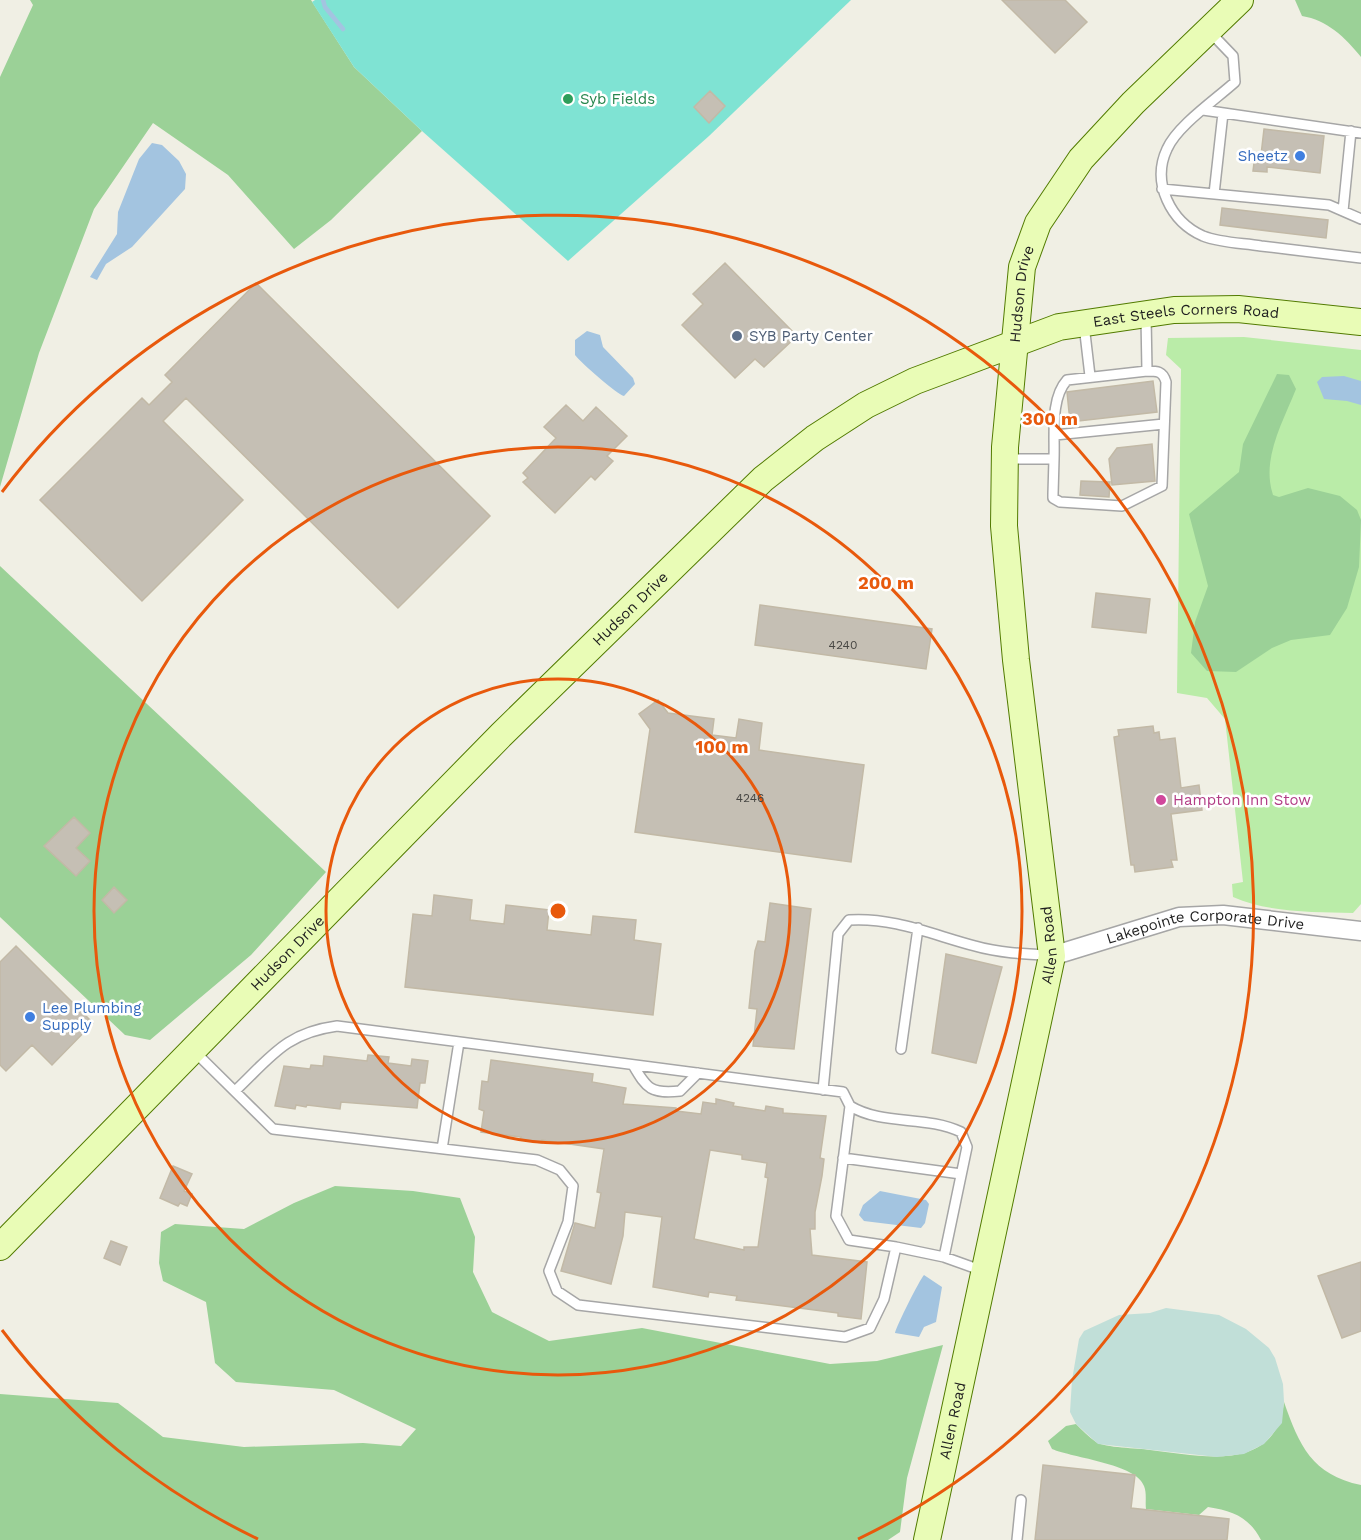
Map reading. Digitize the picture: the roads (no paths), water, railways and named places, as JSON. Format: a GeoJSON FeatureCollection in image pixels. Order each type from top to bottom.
{"type":"FeatureCollection","features":[{"type":"Feature","properties":{"kind":"main road","name":"Hudson Drive"},"geometry":{"type":"LineString","coordinates":[[0,1247],[501,735],[763,479],[815,438],[866,405],[915,381],[1014,342],[1022,267],[1034,232],[1051,200],[1081,159],[1125,111],[1240,0]]}},
{"type":"Feature","properties":{"kind":"main road","name":"East Steels Corners Road"},"geometry":{"type":"LineString","coordinates":[[1014,342],[1059,327],[1174,310],[1238,309],[1361,322]]}},
{"type":"Feature","properties":{"kind":"main road","name":"Allen Road"},"geometry":{"type":"LineString","coordinates":[[927,1540],[1052,956],[1006,568],[1005,459],[1014,342]]}},
{"type":"Feature","properties":{"kind":"street","name":"Lakepointe Corporate Drive"},"geometry":{"type":"LineString","coordinates":[[1052,956],[1179,917],[1223,915],[1361,931]]}},
{"type":"Feature","properties":{"kind":"lane"},"geometry":{"type":"LineString","coordinates":[[1209,31],[1233,56],[1235,82],[1203,110],[1167,148],[1162,168],[1162,189],[1171,209],[1189,228],[1218,241],[1361,258]]}},
{"type":"Feature","properties":{"kind":"lane"},"geometry":{"type":"LineString","coordinates":[[1203,110],[1356,132],[1343,211]]}},
{"type":"Feature","properties":{"kind":"lane"},"geometry":{"type":"LineString","coordinates":[[1214,194],[1223,113]]}},
{"type":"Feature","properties":{"kind":"lane"},"geometry":{"type":"LineString","coordinates":[[1162,189],[1329,205],[1361,219]]}},
{"type":"Feature","properties":{"kind":"lane"},"geometry":{"type":"LineString","coordinates":[[1146,314],[1147,371]]}},
{"type":"Feature","properties":{"kind":"lane"},"geometry":{"type":"LineString","coordinates":[[1083,323],[1090,376]]}},
{"type":"Feature","properties":{"kind":"lane"},"geometry":{"type":"LineString","coordinates":[[1147,371],[1160,371],[1164,375],[1162,486],[1122,506],[1056,501],[1053,494],[1057,398],[1060,388],[1067,380],[1090,376],[1147,371]]}},
{"type":"Feature","properties":{"kind":"lane"},"geometry":{"type":"LineString","coordinates":[[1055,435],[1164,424]]}},
{"type":"Feature","properties":{"kind":"lane"},"geometry":{"type":"LineString","coordinates":[[1005,459],[1054,459]]}},
{"type":"Feature","properties":{"kind":"lane"},"geometry":{"type":"LineString","coordinates":[[823,1090],[838,934],[849,920],[870,919],[918,928],[977,947],[1052,956]]}},
{"type":"Feature","properties":{"kind":"lane"},"geometry":{"type":"LineString","coordinates":[[901,1049],[918,928]]}},
{"type":"Feature","properties":{"kind":"lane"},"geometry":{"type":"LineString","coordinates":[[235,1091],[292,1038],[312,1029],[337,1026],[843,1092],[850,1106],[866,1116],[946,1125],[961,1132],[967,1147],[944,1257]]}},
{"type":"Feature","properties":{"kind":"lane"},"geometry":{"type":"LineString","coordinates":[[442,1149],[459,1042]]}},
{"type":"Feature","properties":{"kind":"lane"},"geometry":{"type":"LineString","coordinates":[[192,1049],[273,1129],[537,1160],[560,1170],[573,1186],[568,1222],[549,1271],[557,1291],[578,1305],[845,1337],[870,1328],[884,1299],[896,1247]]}},
{"type":"Feature","properties":{"kind":"lane"},"geometry":{"type":"LineString","coordinates":[[633,1065],[645,1086],[654,1091],[680,1091],[698,1073]]}},
{"type":"Feature","properties":{"kind":"lane"},"geometry":{"type":"LineString","coordinates":[[850,1106],[836,1216],[849,1240],[944,1257],[985,1272]]}},
{"type":"Feature","properties":{"kind":"lane"},"geometry":{"type":"LineString","coordinates":[[843,1158],[961,1174]]}},
{"type":"Feature","properties":{"kind":"lane"},"geometry":{"type":"LineString","coordinates":[[1017,1540],[1021,1500]]}},
{"type":"Feature","properties":{"kind":"waterway"},"geometry":{"type":"LineString","coordinates":[[323,0],[325,7],[343,29]]}},
{"type":"Feature","properties":{"kind":"place","name":"Syb Fields"},"geometry":{"type":"Point","coordinates":[568,99]}},
{"type":"Feature","properties":{"kind":"place","name":"Sheetz"},"geometry":{"type":"Point","coordinates":[1300,156]}},
{"type":"Feature","properties":{"kind":"place","name":"SYB Party Center"},"geometry":{"type":"Point","coordinates":[737,336]}},
{"type":"Feature","properties":{"kind":"place","name":"Hampton Inn Stow"},"geometry":{"type":"Point","coordinates":[1161,800]}},
{"type":"Feature","properties":{"kind":"place","name":"Lee Plumbing Supply"},"geometry":{"type":"Point","coordinates":[30,1017]}}]}
